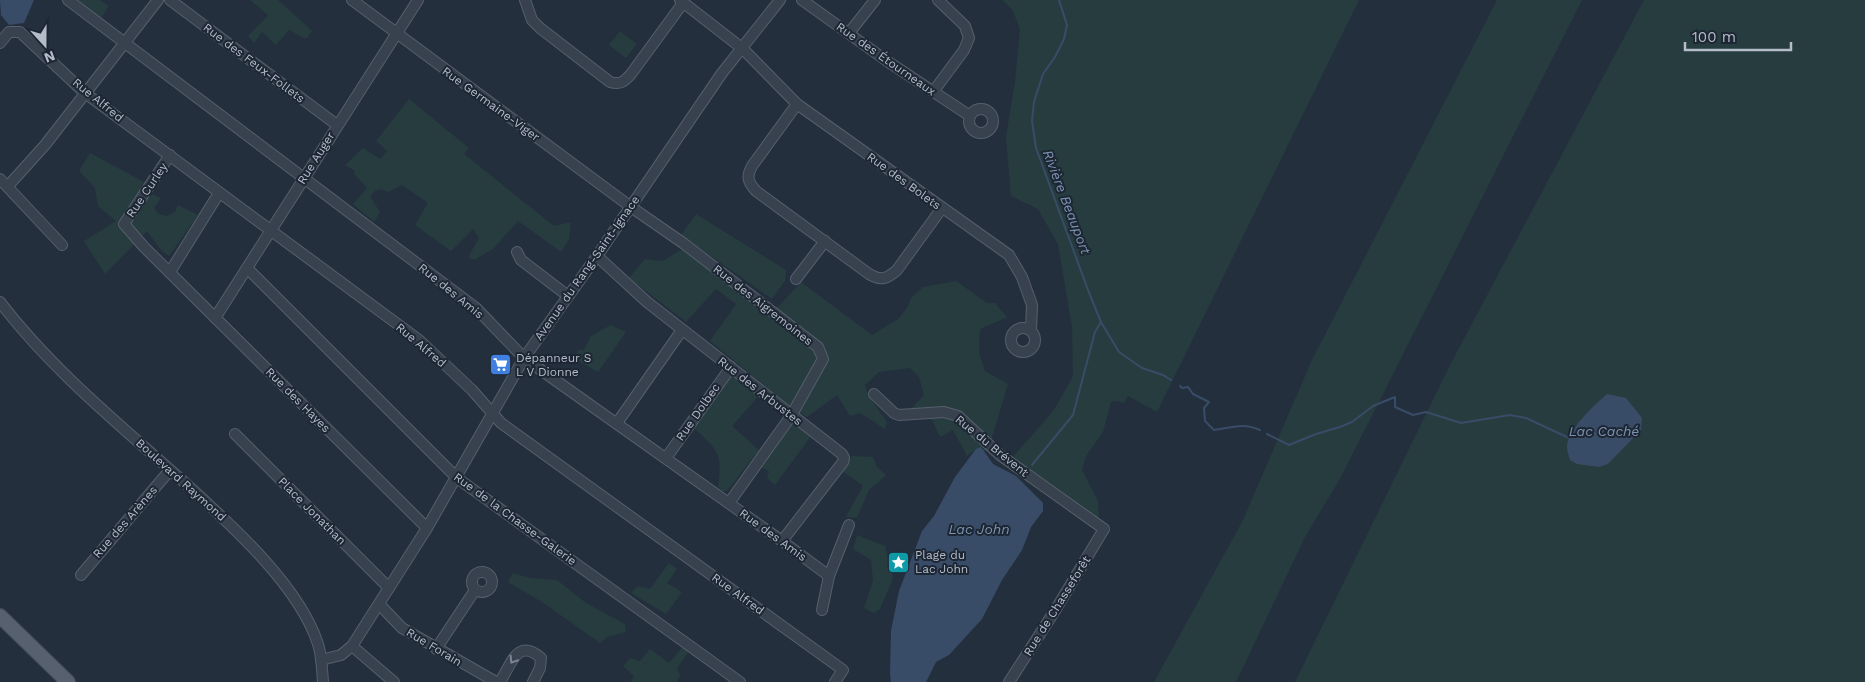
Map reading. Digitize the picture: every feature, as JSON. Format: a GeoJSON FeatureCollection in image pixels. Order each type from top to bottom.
{"type":"FeatureCollection","features":[{"type":"Feature","properties":{"kind":"main road"},"geometry":{"type":"LineString","coordinates":[[0,616],[68,682]]}},
{"type":"Feature","properties":{"kind":"street","name":"Rue des Amis"},"geometry":{"type":"LineString","coordinates":[[68,0],[476,308],[524,358],[829,576]]}},
{"type":"Feature","properties":{"kind":"street"},"geometry":{"type":"LineString","coordinates":[[62,245],[4,182],[45,145],[158,0]]}},
{"type":"Feature","properties":{"kind":"street","name":"Rue des Feux-Follets"},"geometry":{"type":"LineString","coordinates":[[170,0],[337,126]]}},
{"type":"Feature","properties":{"kind":"street","name":"Rue Germaine-Viger"},"geometry":{"type":"LineString","coordinates":[[352,0],[631,207]]}},
{"type":"Feature","properties":{"kind":"street","name":"Rue Auger"},"geometry":{"type":"LineString","coordinates":[[216,318],[418,0]]}},
{"type":"Feature","properties":{"kind":"street"},"geometry":{"type":"LineString","coordinates":[[525,0],[532,20],[540,28],[610,82],[616,84],[621,83],[631,74],[681,1]]}},
{"type":"Feature","properties":{"kind":"street","name":"Avenue du Rang-Saint-Ignace"},"geometry":{"type":"LineString","coordinates":[[321,660],[341,655],[352,646],[428,528],[524,358],[597,256],[722,73],[743,49],[780,0]]}},
{"type":"Feature","properties":{"kind":"street","name":"Rue des Étourneaux"},"geometry":{"type":"LineString","coordinates":[[802,0],[970,116]]}},
{"type":"Feature","properties":{"kind":"street"},"geometry":{"type":"LineString","coordinates":[[849,33],[875,0]]}},
{"type":"Feature","properties":{"kind":"street"},"geometry":{"type":"LineString","coordinates":[[933,92],[964,50],[969,38],[965,26],[938,0]]}},
{"type":"Feature","properties":{"kind":"street","name":"Rue des Bolets"},"geometry":{"type":"LineString","coordinates":[[681,1],[743,49],[797,104],[1009,255],[1022,278],[1032,305],[1031,330]]}},
{"type":"Feature","properties":{"kind":"street","name":"Rue Alfred"},"geometry":{"type":"LineString","coordinates":[[0,43],[9,32],[20,32],[85,93],[270,232],[419,340],[472,390],[501,423],[844,670],[834,682]]}},
{"type":"Feature","properties":{"kind":"street"},"geometry":{"type":"LineString","coordinates":[[797,104],[752,166],[748,173],[748,179],[756,191],[869,274],[876,278],[884,279],[897,270],[942,208]]}},
{"type":"Feature","properties":{"kind":"street","name":"Rue Curley"},"geometry":{"type":"LineString","coordinates":[[124,224],[170,156]]}},
{"type":"Feature","properties":{"kind":"street"},"geometry":{"type":"LineString","coordinates":[[170,272],[220,193]]}},
{"type":"Feature","properties":{"kind":"street","name":"Rue des Aigremoines"},"geometry":{"type":"LineString","coordinates":[[631,207],[683,243],[818,348],[823,359],[791,416],[729,504]]}},
{"type":"Feature","properties":{"kind":"street","name":"Rue des Hayes"},"geometry":{"type":"LineString","coordinates":[[124,224],[144,247],[428,528]]}},
{"type":"Feature","properties":{"kind":"street"},"geometry":{"type":"LineString","coordinates":[[796,279],[825,241]]}},
{"type":"Feature","properties":{"kind":"street"},"geometry":{"type":"LineString","coordinates":[[517,252],[520,260],[568,296]]}},
{"type":"Feature","properties":{"kind":"street","name":"Rue des Arbustes"},"geometry":{"type":"LineString","coordinates":[[597,256],[647,302],[791,416],[838,450],[844,458],[843,462],[782,541]]}},
{"type":"Feature","properties":{"kind":"street","name":"Rue de la Chasse-Galerie"},"geometry":{"type":"LineString","coordinates":[[247,268],[457,478],[740,682]]}},
{"type":"Feature","properties":{"kind":"street","name":"Boulevard Raymond"},"geometry":{"type":"LineString","coordinates":[[0,302],[55,366],[222,516],[272,568],[305,615],[319,645],[323,682]]}},
{"type":"Feature","properties":{"kind":"street"},"geometry":{"type":"LineString","coordinates":[[617,423],[682,330]]}},
{"type":"Feature","properties":{"kind":"street","name":"Rue Dolbec"},"geometry":{"type":"LineString","coordinates":[[666,458],[730,367]]}},
{"type":"Feature","properties":{"kind":"street","name":"Rue du Brévent"},"geometry":{"type":"LineString","coordinates":[[874,394],[894,414],[899,416],[944,412],[958,416],[1000,455],[1104,529]]}},
{"type":"Feature","properties":{"kind":"street","name":"Place Jonathan"},"geometry":{"type":"LineString","coordinates":[[235,434],[389,588]]}},
{"type":"Feature","properties":{"kind":"street","name":"Rue des Arènes"},"geometry":{"type":"LineString","coordinates":[[81,575],[170,470]]}},
{"type":"Feature","properties":{"kind":"street"},"geometry":{"type":"LineString","coordinates":[[822,610],[829,576],[849,525]]}},
{"type":"Feature","properties":{"kind":"street","name":"Rue de Chasseforêt"},"geometry":{"type":"LineString","coordinates":[[1009,682],[1104,529]]}},
{"type":"Feature","properties":{"kind":"street"},"geometry":{"type":"LineString","coordinates":[[436,649],[475,590]]}},
{"type":"Feature","properties":{"kind":"street","name":"Rue Forain"},"geometry":{"type":"LineString","coordinates":[[379,604],[402,628],[496,682]]}},
{"type":"Feature","properties":{"kind":"street"},"geometry":{"type":"LineString","coordinates":[[352,646],[394,682]]}},
{"type":"Feature","properties":{"kind":"street"},"geometry":{"type":"LineString","coordinates":[[500,682],[513,658],[519,652],[526,650],[533,651],[541,658],[540,668],[533,682]]}},
{"type":"Feature","properties":{"kind":"green space"},"geometry":{"type":"Polygon","coordinates":[[[78,0],[100,0],[109,6],[101,18],[78,0]]]}},
{"type":"Feature","properties":{"kind":"green space"},"geometry":{"type":"Polygon","coordinates":[[[250,0],[278,0],[312,31],[306,39],[289,30],[276,45],[262,32],[254,43],[248,36],[268,15],[250,0]]]}},
{"type":"Feature","properties":{"kind":"green space"},"geometry":{"type":"Polygon","coordinates":[[[1002,0],[1359,0],[1157,412],[1128,396],[1124,403],[1111,402],[1103,432],[1086,456],[1082,470],[1098,501],[1099,522],[1011,459],[1054,410],[1073,376],[1072,327],[1058,244],[1038,209],[1011,196],[1006,137],[1015,81],[1020,29],[1012,9],[1002,0]]]}},
{"type":"Feature","properties":{"kind":"green space"},"geometry":{"type":"Polygon","coordinates":[[[1497,0],[1582,0],[1341,477],[1306,535],[1236,682],[1154,682],[1243,520],[1311,362],[1497,0]]]}},
{"type":"Feature","properties":{"kind":"green space"},"geometry":{"type":"Polygon","coordinates":[[[1644,0],[1865,0],[1865,682],[1295,682],[1450,365],[1644,0]]]}},
{"type":"Feature","properties":{"kind":"green space"},"geometry":{"type":"Polygon","coordinates":[[[620,31],[637,44],[626,58],[609,45],[620,31]]]}},
{"type":"Feature","properties":{"kind":"green space"},"geometry":{"type":"Polygon","coordinates":[[[409,99],[469,148],[464,154],[554,226],[571,222],[569,240],[561,252],[518,221],[493,249],[474,260],[468,257],[479,238],[473,229],[451,251],[415,225],[428,203],[402,185],[388,192],[381,189],[375,191],[370,196],[380,212],[374,222],[353,204],[367,188],[354,174],[355,171],[345,165],[363,148],[380,159],[387,151],[376,141],[409,99]]]}},
{"type":"Feature","properties":{"kind":"green space"},"geometry":{"type":"Polygon","coordinates":[[[90,153],[144,182],[140,188],[161,198],[154,208],[158,214],[167,216],[175,212],[178,205],[198,215],[169,256],[161,250],[147,231],[105,274],[84,241],[116,221],[98,206],[95,188],[79,171],[90,153]]]}},
{"type":"Feature","properties":{"kind":"green space"},"geometry":{"type":"Polygon","coordinates":[[[696,214],[786,270],[785,281],[772,299],[681,235],[696,214]]]}},
{"type":"Feature","properties":{"kind":"green space"},"geometry":{"type":"Polygon","coordinates":[[[684,248],[768,309],[779,306],[801,282],[872,335],[898,319],[907,308],[911,298],[923,287],[956,281],[987,303],[995,303],[1007,317],[980,329],[979,353],[985,371],[1008,384],[988,451],[974,451],[967,456],[953,430],[940,437],[927,415],[909,411],[924,395],[919,377],[910,368],[879,372],[865,385],[868,395],[887,422],[885,429],[860,413],[850,416],[837,395],[807,417],[792,408],[710,341],[736,304],[716,289],[686,322],[629,278],[645,259],[663,261],[684,248]]]}},
{"type":"Feature","properties":{"kind":"green space"},"geometry":{"type":"Polygon","coordinates":[[[611,325],[626,332],[598,372],[575,359],[578,350],[584,350],[591,336],[611,325]]]}},
{"type":"Feature","properties":{"kind":"green space"},"geometry":{"type":"Polygon","coordinates":[[[729,367],[762,392],[732,426],[759,450],[727,491],[722,491],[718,486],[720,465],[716,452],[707,440],[692,426],[729,367]]]}},
{"type":"Feature","properties":{"kind":"green space"},"geometry":{"type":"Polygon","coordinates":[[[790,416],[814,432],[775,485],[767,478],[769,471],[755,465],[790,416]]]}},
{"type":"Feature","properties":{"kind":"green space"},"geometry":{"type":"Polygon","coordinates":[[[852,456],[873,457],[877,467],[886,475],[869,490],[857,518],[846,517],[863,486],[841,470],[852,456]]]}},
{"type":"Feature","properties":{"kind":"green space"},"geometry":{"type":"Polygon","coordinates":[[[857,535],[885,546],[893,578],[880,609],[874,613],[864,608],[873,580],[871,560],[853,549],[857,535]]]}},
{"type":"Feature","properties":{"kind":"green space"},"geometry":{"type":"Polygon","coordinates":[[[669,563],[677,569],[667,583],[682,592],[666,614],[631,593],[638,586],[650,589],[669,563]]]}},
{"type":"Feature","properties":{"kind":"green space"},"geometry":{"type":"Polygon","coordinates":[[[513,573],[530,578],[557,580],[586,603],[625,624],[626,632],[607,637],[600,643],[542,602],[508,582],[513,573]]]}},
{"type":"Feature","properties":{"kind":"green space"},"geometry":{"type":"Polygon","coordinates":[[[687,642],[692,647],[677,668],[680,675],[677,682],[631,682],[634,676],[623,666],[630,658],[640,661],[650,649],[669,663],[687,642]]]}},
{"type":"Feature","properties":{"kind":"water"},"geometry":{"type":"Polygon","coordinates":[[[0,0],[34,0],[24,23],[9,25],[1,15],[0,0]]]}},
{"type":"Feature","properties":{"kind":"water","name":"Lac Caché"},"geometry":{"type":"Polygon","coordinates":[[[1607,394],[1626,398],[1642,418],[1641,430],[1608,464],[1599,467],[1577,464],[1570,460],[1567,449],[1571,434],[1582,418],[1607,394]]]}},
{"type":"Feature","properties":{"kind":"water","name":"Lac John"},"geometry":{"type":"Polygon","coordinates":[[[981,447],[993,464],[1016,476],[1043,503],[1043,511],[1031,527],[1022,550],[1002,580],[982,619],[949,655],[936,662],[926,682],[891,682],[891,631],[899,591],[922,531],[934,516],[955,477],[976,449],[981,447]]]}},
{"type":"Feature","properties":{"kind":"waterway","name":"Rivière Beauport"},"geometry":{"type":"LineString","coordinates":[[1059,0],[1067,25],[1064,39],[1055,57],[1043,74],[1034,102],[1032,121],[1036,148],[1101,322],[1119,352],[1142,368],[1163,375],[1171,380]]}},
{"type":"Feature","properties":{"kind":"waterway"},"geometry":{"type":"LineString","coordinates":[[1032,465],[1073,415],[1095,332],[1101,322]]}},
{"type":"Feature","properties":{"kind":"waterway","name":"Rivière Beauport"},"geometry":{"type":"LineString","coordinates":[[1180,386],[1182,388],[1188,387],[1193,394],[1209,402],[1204,408],[1205,421],[1214,430],[1237,426],[1247,426],[1260,430]]}},
{"type":"Feature","properties":{"kind":"waterway","name":"Rivière Beauport"},"geometry":{"type":"LineString","coordinates":[[1267,434],[1289,445],[1352,422],[1373,406],[1395,397],[1395,407],[1413,415],[1426,412],[1461,423],[1510,415],[1526,418],[1569,438]]}},
{"type":"Feature","properties":{"kind":"place","name":"Dépanneur S L V Dionne"},"geometry":{"type":"Point","coordinates":[500,365]}},
{"type":"Feature","properties":{"kind":"place","name":"Plage du Lac John"},"geometry":{"type":"Point","coordinates":[899,562]}}]}
